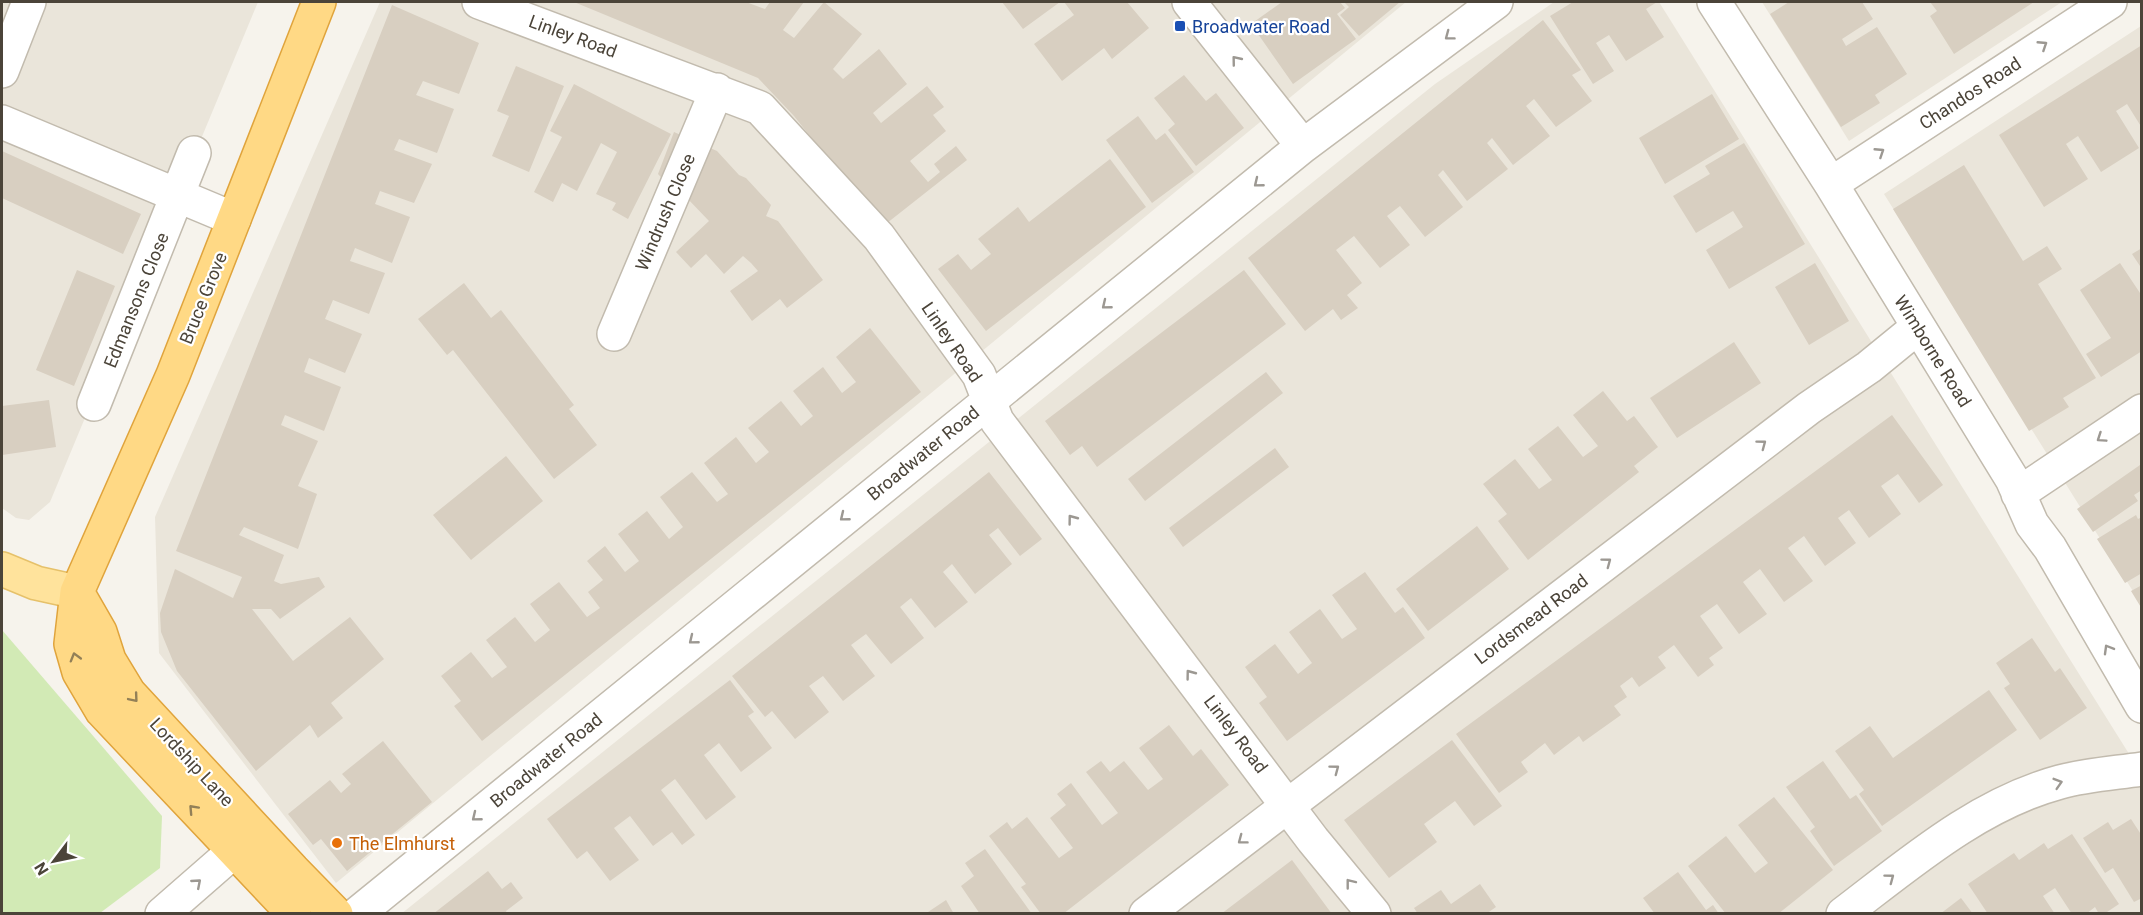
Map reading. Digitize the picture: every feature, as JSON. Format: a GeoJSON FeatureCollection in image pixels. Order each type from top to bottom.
{"type":"FeatureCollection","features":[{"type":"Feature","properties":{"kind":"highway","name":"Bruce Grove"},"geometry":{"type":"LineString","coordinates":[[77,592],[172,375],[319,2]]}},
{"type":"Feature","properties":{"kind":"highway","name":"Lordship Lane"},"geometry":{"type":"LineString","coordinates":[[77,592],[71,644],[79,672],[102,711],[232,852],[294,914]]}},
{"type":"Feature","properties":{"kind":"highway","name":"Lordship Lane"},"geometry":{"type":"LineString","coordinates":[[77,592],[100,632],[109,660],[129,693],[336,914]]}},
{"type":"Feature","properties":{"kind":"main road"},"geometry":{"type":"LineString","coordinates":[[2,568],[36,583],[77,592]]}},
{"type":"Feature","properties":{"kind":"street"},"geometry":{"type":"LineString","coordinates":[[2,71],[28,2]]}},
{"type":"Feature","properties":{"kind":"street","name":"Linley Road"},"geometry":{"type":"LineString","coordinates":[[479,2],[760,108],[879,237],[979,375],[987,401],[997,421],[1374,914]]}},
{"type":"Feature","properties":{"kind":"street"},"geometry":{"type":"LineString","coordinates":[[1189,2],[1303,146]]}},
{"type":"Feature","properties":{"kind":"street","name":"Broadwater Road"},"geometry":{"type":"LineString","coordinates":[[357,914],[1303,146],[1496,2]]}},
{"type":"Feature","properties":{"kind":"street","name":"Wimborne Road"},"geometry":{"type":"LineString","coordinates":[[1714,2],[1831,184],[1918,327],[2015,487],[2032,524],[2050,548],[2142,706]]}},
{"type":"Feature","properties":{"kind":"street","name":"Chandos Road"},"geometry":{"type":"LineString","coordinates":[[1831,184],[2110,2]]}},
{"type":"Feature","properties":{"kind":"street","name":"Windrush Close"},"geometry":{"type":"LineString","coordinates":[[614,334],[717,90]]}},
{"type":"Feature","properties":{"kind":"street"},"geometry":{"type":"LineString","coordinates":[[2,122],[234,219]]}},
{"type":"Feature","properties":{"kind":"street","name":"Edmansons Close"},"geometry":{"type":"LineString","coordinates":[[94,404],[194,153]]}},
{"type":"Feature","properties":{"kind":"street","name":"Lordsmead Road"},"geometry":{"type":"LineString","coordinates":[[1146,914],[1809,408],[1869,367],[1918,327]]}},
{"type":"Feature","properties":{"kind":"street"},"geometry":{"type":"LineString","coordinates":[[2015,487],[2142,411]]}},
{"type":"Feature","properties":{"kind":"street"},"geometry":{"type":"LineString","coordinates":[[1843,914],[1951,833],[2000,806],[2060,782],[2142,769]]}},
{"type":"Feature","properties":{"kind":"street"},"geometry":{"type":"LineString","coordinates":[[162,914],[232,852]]}},
{"type":"Feature","properties":{"kind":"shaded area"},"geometry":{"type":"Polygon","coordinates":[[[2,2],[258,2],[50,502],[29,520],[16,518],[2,508],[2,2]]]}},
{"type":"Feature","properties":{"kind":"shaded area"},"geometry":{"type":"Polygon","coordinates":[[[380,2],[1406,2],[336,883],[159,653],[155,517],[380,2]]]}},
{"type":"Feature","properties":{"kind":"shaded area"},"geometry":{"type":"Polygon","coordinates":[[[1554,2],[1659,2],[2141,773],[2141,913],[401,914],[1435,84],[1554,2]]]}},
{"type":"Feature","properties":{"kind":"shaded area"},"geometry":{"type":"Polygon","coordinates":[[[1762,2],[2062,2],[1849,141],[1762,2]]]}},
{"type":"Feature","properties":{"kind":"shaded area"},"geometry":{"type":"Polygon","coordinates":[[[2141,26],[2141,604],[1884,194],[2141,26]]]}},
{"type":"Feature","properties":{"kind":"green space"},"geometry":{"type":"Polygon","coordinates":[[[2,630],[162,816],[160,868],[100,913],[2,913],[2,630]]]}},
{"type":"Feature","properties":{"kind":"building"},"geometry":{"type":"Polygon","coordinates":[[[574,2],[746,2],[765,9],[770,2],[804,2],[783,30],[794,38],[824,2],[862,34],[833,69],[843,79],[879,49],[907,84],[873,113],[881,123],[927,86],[944,107],[933,115],[946,131],[910,161],[928,182],[940,172],[934,164],[956,146],[967,160],[882,227],[794,116],[758,78],[574,2]]]}},
{"type":"Feature","properties":{"kind":"building"},"geometry":{"type":"Polygon","coordinates":[[[1002,2],[1060,2],[1023,29],[1002,2]]]}},
{"type":"Feature","properties":{"kind":"building"},"geometry":{"type":"Polygon","coordinates":[[[1064,2],[1127,2],[1149,28],[1112,59],[1104,48],[1062,81],[1034,44],[1074,15],[1064,2]]]}},
{"type":"Feature","properties":{"kind":"building"},"geometry":{"type":"Polygon","coordinates":[[[1282,2],[1340,2],[1345,8],[1337,14],[1356,39],[1293,84],[1251,24],[1282,2]]]}},
{"type":"Feature","properties":{"kind":"building"},"geometry":{"type":"Polygon","coordinates":[[[1344,2],[1400,2],[1359,36],[1340,15],[1349,7],[1344,2]]]}},
{"type":"Feature","properties":{"kind":"building"},"geometry":{"type":"Polygon","coordinates":[[[1573,2],[1657,2],[1646,9],[1664,37],[1626,61],[1609,35],[1596,43],[1614,71],[1593,84],[1550,16],[1573,2]]]}},
{"type":"Feature","properties":{"kind":"building"},"geometry":{"type":"Polygon","coordinates":[[[1789,2],[1862,2],[1873,19],[1842,39],[1846,46],[1877,27],[1907,74],[1875,95],[1880,103],[1841,127],[1770,14],[1789,2]]]}},
{"type":"Feature","properties":{"kind":"building"},"geometry":{"type":"Polygon","coordinates":[[[1930,2],[2034,2],[1954,54],[1930,16],[1937,11],[1930,2]]]}},
{"type":"Feature","properties":{"kind":"building"},"geometry":{"type":"Polygon","coordinates":[[[392,5],[479,43],[459,94],[423,81],[416,95],[454,109],[437,153],[399,139],[394,150],[432,164],[414,203],[380,191],[375,204],[410,217],[392,263],[355,248],[350,261],[385,273],[369,314],[333,300],[325,319],[362,334],[345,373],[309,358],[304,372],[341,387],[324,431],[285,415],[281,425],[318,441],[298,486],[317,494],[298,549],[244,527],[239,535],[284,555],[274,581],[281,584],[319,577],[325,587],[280,619],[271,609],[252,609],[293,661],[350,617],[384,659],[331,703],[343,718],[318,738],[310,725],[256,771],[177,671],[161,632],[160,613],[175,569],[233,598],[242,577],[176,551],[392,5]]]}},
{"type":"Feature","properties":{"kind":"building"},"geometry":{"type":"Polygon","coordinates":[[[1543,20],[1581,70],[1572,75],[1592,101],[1556,127],[1534,99],[1526,106],[1550,136],[1513,165],[1492,138],[1487,143],[1508,169],[1467,201],[1443,170],[1438,175],[1463,207],[1425,237],[1400,206],[1387,216],[1410,245],[1380,268],[1354,236],[1336,250],[1362,283],[1347,295],[1358,308],[1341,320],[1333,309],[1305,331],[1248,258],[1543,20]]]}},
{"type":"Feature","properties":{"kind":"building"},"geometry":{"type":"Polygon","coordinates":[[[2142,45],[2142,128],[2127,104],[2116,111],[2139,148],[2101,172],[2078,136],[2066,144],[2088,179],[2044,207],[1999,135],[2142,45]]]}},
{"type":"Feature","properties":{"kind":"building"},"geometry":{"type":"Polygon","coordinates":[[[516,66],[564,86],[529,172],[492,156],[509,116],[497,111],[516,66]]]}},
{"type":"Feature","properties":{"kind":"building"},"geometry":{"type":"Polygon","coordinates":[[[1184,75],[1206,101],[1216,93],[1244,128],[1196,166],[1168,130],[1175,124],[1154,98],[1184,75]]]}},
{"type":"Feature","properties":{"kind":"building"},"geometry":{"type":"Polygon","coordinates":[[[574,84],[671,134],[628,219],[612,210],[616,203],[596,194],[617,152],[601,143],[577,191],[562,183],[553,202],[534,192],[562,137],[550,131],[574,84]]]}},
{"type":"Feature","properties":{"kind":"building"},"geometry":{"type":"Polygon","coordinates":[[[1712,94],[1739,139],[1665,184],[1639,138],[1712,94]]]}},
{"type":"Feature","properties":{"kind":"building"},"geometry":{"type":"Polygon","coordinates":[[[1138,116],[1156,140],[1165,133],[1194,172],[1152,203],[1106,140],[1138,116]]]}},
{"type":"Feature","properties":{"kind":"building"},"geometry":{"type":"Polygon","coordinates":[[[674,132],[717,151],[739,175],[746,178],[771,205],[766,216],[778,221],[823,280],[787,308],[780,299],[752,321],[730,291],[758,271],[743,256],[724,274],[706,254],[691,268],[676,252],[709,221],[686,197],[670,187],[658,174],[674,132]]]}},
{"type":"Feature","properties":{"kind":"building"},"geometry":{"type":"Polygon","coordinates":[[[1744,143],[1805,244],[1729,289],[1706,250],[1743,227],[1733,211],[1696,233],[1673,196],[1710,174],[1705,166],[1744,143]]]}},
{"type":"Feature","properties":{"kind":"building"},"geometry":{"type":"Polygon","coordinates":[[[2,151],[141,214],[123,254],[2,198],[2,151]]]}},
{"type":"Feature","properties":{"kind":"building"},"geometry":{"type":"Polygon","coordinates":[[[1110,159],[1146,207],[986,331],[938,269],[958,254],[971,270],[991,254],[978,239],[1018,207],[1029,222],[1110,159]]]}},
{"type":"Feature","properties":{"kind":"building"},"geometry":{"type":"Polygon","coordinates":[[[1964,165],[2023,261],[2047,246],[2062,269],[2038,284],[2096,378],[2063,398],[2069,407],[2029,431],[1893,209],[1964,165]]]}},
{"type":"Feature","properties":{"kind":"building"},"geometry":{"type":"Polygon","coordinates":[[[2142,248],[2142,269],[2132,254],[2142,248]]]}},
{"type":"Feature","properties":{"kind":"building"},"geometry":{"type":"Polygon","coordinates":[[[1815,263],[1849,321],[1809,345],[1775,287],[1815,263]]]}},
{"type":"Feature","properties":{"kind":"building"},"geometry":{"type":"Polygon","coordinates":[[[2120,263],[2142,296],[2142,351],[2101,377],[2086,354],[2111,338],[2080,290],[2120,263]]]}},
{"type":"Feature","properties":{"kind":"building"},"geometry":{"type":"Polygon","coordinates":[[[77,270],[115,286],[74,386],[36,370],[77,270]]]}},
{"type":"Feature","properties":{"kind":"building"},"geometry":{"type":"Polygon","coordinates":[[[1244,270],[1286,324],[1097,467],[1082,446],[1070,455],[1045,421],[1244,270]]]}},
{"type":"Feature","properties":{"kind":"building"},"geometry":{"type":"Polygon","coordinates":[[[464,283],[491,318],[501,310],[574,405],[569,409],[597,445],[554,479],[453,350],[447,355],[418,319],[464,283]]]}},
{"type":"Feature","properties":{"kind":"building"},"geometry":{"type":"Polygon","coordinates":[[[870,328],[921,392],[482,741],[454,706],[461,701],[441,676],[471,652],[492,678],[507,667],[486,640],[515,617],[535,642],[550,630],[530,604],[559,582],[587,617],[600,608],[588,592],[603,580],[587,561],[605,546],[625,572],[639,561],[618,534],[647,511],[669,539],[683,527],[660,497],[692,472],[717,502],[728,494],[704,463],[736,437],[756,463],[769,452],[748,428],[781,401],[801,426],[813,416],[793,391],[823,367],[842,393],[856,382],[836,357],[870,328]]]}},
{"type":"Feature","properties":{"kind":"building"},"geometry":{"type":"Polygon","coordinates":[[[1734,342],[1761,383],[1677,438],[1650,398],[1734,342]]]}},
{"type":"Feature","properties":{"kind":"building"},"geometry":{"type":"Polygon","coordinates":[[[1266,372],[1283,393],[1145,501],[1128,479],[1266,372]]]}},
{"type":"Feature","properties":{"kind":"building"},"geometry":{"type":"Polygon","coordinates":[[[1603,391],[1627,421],[1634,416],[1658,447],[1634,466],[1639,472],[1528,560],[1498,521],[1507,514],[1483,484],[1515,459],[1539,489],[1552,480],[1528,449],[1558,426],[1583,457],[1598,446],[1573,415],[1603,391]]]}},
{"type":"Feature","properties":{"kind":"building"},"geometry":{"type":"Polygon","coordinates":[[[49,400],[56,447],[2,455],[2,406],[49,400]]]}},
{"type":"Feature","properties":{"kind":"building"},"geometry":{"type":"Polygon","coordinates":[[[1892,415],[1943,485],[1919,503],[1898,474],[1881,486],[1901,514],[1869,538],[1849,510],[1838,518],[1856,543],[1825,566],[1804,536],[1788,548],[1813,581],[1784,602],[1760,569],[1743,582],[1767,614],[1739,634],[1717,604],[1700,616],[1723,648],[1709,658],[1714,665],[1698,677],[1674,645],[1658,657],[1666,668],[1639,687],[1632,677],[1620,686],[1627,697],[1614,706],[1621,715],[1583,742],[1579,736],[1554,755],[1545,743],[1521,762],[1528,772],[1499,793],[1456,734],[1892,415]]]}},
{"type":"Feature","properties":{"kind":"building"},"geometry":{"type":"Polygon","coordinates":[[[1275,448],[1289,467],[1183,547],[1169,528],[1275,448]]]}},
{"type":"Feature","properties":{"kind":"building"},"geometry":{"type":"Polygon","coordinates":[[[506,456],[543,501],[471,560],[433,515],[506,456]]]}},
{"type":"Feature","properties":{"kind":"building"},"geometry":{"type":"Polygon","coordinates":[[[2140,465],[2142,490],[2134,495],[2138,501],[2093,532],[2077,509],[2140,465]]]}},
{"type":"Feature","properties":{"kind":"building"},"geometry":{"type":"Polygon","coordinates":[[[989,472],[1042,539],[1020,556],[998,528],[989,535],[1012,564],[975,594],[952,564],[943,572],[968,602],[935,628],[911,598],[900,607],[924,638],[891,664],[866,634],[851,645],[875,676],[843,701],[823,676],[809,686],[829,712],[795,739],[772,711],[765,717],[732,676],[989,472]]]}},
{"type":"Feature","properties":{"kind":"building"},"geometry":{"type":"Polygon","coordinates":[[[2136,515],[2138,519],[2142,517],[2142,573],[2125,583],[2097,539],[2136,515]]]}},
{"type":"Feature","properties":{"kind":"building"},"geometry":{"type":"Polygon","coordinates":[[[1477,526],[1509,569],[1428,631],[1396,589],[1477,526]]]}},
{"type":"Feature","properties":{"kind":"building"},"geometry":{"type":"Polygon","coordinates":[[[1365,572],[1395,613],[1403,607],[1425,638],[1287,741],[1259,703],[1267,697],[1245,667],[1275,644],[1298,674],[1312,663],[1289,632],[1320,609],[1342,639],[1357,629],[1332,595],[1365,572]]]}},
{"type":"Feature","properties":{"kind":"building"},"geometry":{"type":"Polygon","coordinates":[[[2142,585],[2142,609],[2131,591],[2142,585]]]}},
{"type":"Feature","properties":{"kind":"building"},"geometry":{"type":"Polygon","coordinates":[[[2032,638],[2055,672],[2060,668],[2087,708],[2040,740],[2004,688],[2010,684],[1996,663],[2032,638]]]}},
{"type":"Feature","properties":{"kind":"building"},"geometry":{"type":"Polygon","coordinates":[[[730,680],[754,712],[748,716],[772,748],[741,772],[719,743],[704,755],[736,797],[706,820],[675,779],[661,790],[695,835],[682,845],[672,832],[653,846],[630,816],[614,828],[639,860],[610,881],[587,851],[577,859],[547,819],[730,680]]]}},
{"type":"Feature","properties":{"kind":"building"},"geometry":{"type":"Polygon","coordinates":[[[1989,690],[2017,730],[1882,826],[1859,794],[1864,790],[1835,751],[1870,726],[1893,758],[1989,690]]]}},
{"type":"Feature","properties":{"kind":"building"},"geometry":{"type":"Polygon","coordinates":[[[1169,725],[1193,756],[1201,749],[1229,785],[1063,914],[1041,914],[1021,887],[1026,884],[989,836],[1007,822],[1012,829],[1027,817],[1059,858],[1073,848],[1050,818],[1066,805],[1057,794],[1071,783],[1102,825],[1118,813],[1086,772],[1101,761],[1110,772],[1124,761],[1148,790],[1163,779],[1139,748],[1169,725]]]}},
{"type":"Feature","properties":{"kind":"building"},"geometry":{"type":"Polygon","coordinates":[[[1452,740],[1502,806],[1474,826],[1455,801],[1424,824],[1437,842],[1389,878],[1344,820],[1452,740]]]}},
{"type":"Feature","properties":{"kind":"building"},"geometry":{"type":"Polygon","coordinates":[[[383,741],[432,802],[347,871],[321,839],[313,845],[288,814],[330,780],[341,793],[351,784],[342,774],[383,741]]]}},
{"type":"Feature","properties":{"kind":"building"},"geometry":{"type":"Polygon","coordinates":[[[1823,761],[1850,799],[1856,795],[1882,831],[1834,866],[1810,831],[1815,827],[1786,787],[1823,761]]]}},
{"type":"Feature","properties":{"kind":"building"},"geometry":{"type":"Polygon","coordinates":[[[1774,797],[1833,870],[1778,914],[1726,914],[1688,866],[1726,836],[1755,873],[1768,863],[1738,825],[1774,797]]]}},
{"type":"Feature","properties":{"kind":"building"},"geometry":{"type":"Polygon","coordinates":[[[2131,819],[2142,836],[2142,898],[2134,902],[2113,868],[2105,873],[2083,838],[2108,822],[2113,830],[2131,819]]]}},
{"type":"Feature","properties":{"kind":"building"},"geometry":{"type":"Polygon","coordinates":[[[2072,834],[2119,904],[2104,914],[2099,914],[2095,907],[2086,914],[2072,914],[2055,888],[2043,896],[2055,914],[1988,914],[1968,884],[2014,853],[2019,860],[2044,843],[2048,849],[2072,834]]]}},
{"type":"Feature","properties":{"kind":"building"},"geometry":{"type":"Polygon","coordinates":[[[985,849],[1032,914],[980,914],[961,886],[974,876],[965,863],[985,849]]]}},
{"type":"Feature","properties":{"kind":"building"},"geometry":{"type":"Polygon","coordinates":[[[1292,860],[1332,914],[1221,914],[1292,860]]]}},
{"type":"Feature","properties":{"kind":"building"},"geometry":{"type":"Polygon","coordinates":[[[488,871],[502,889],[511,882],[523,898],[506,911],[507,914],[433,914],[488,871]]]}},
{"type":"Feature","properties":{"kind":"building"},"geometry":{"type":"Polygon","coordinates":[[[1678,872],[1706,910],[1713,905],[1719,914],[1655,914],[1643,898],[1678,872]]]}},
{"type":"Feature","properties":{"kind":"building"},"geometry":{"type":"Polygon","coordinates":[[[1480,884],[1496,907],[1486,914],[1418,914],[1414,908],[1441,890],[1451,904],[1480,884]]]}},
{"type":"Feature","properties":{"kind":"building"},"geometry":{"type":"Polygon","coordinates":[[[1961,898],[1973,914],[1940,914],[1961,898]]]}},
{"type":"Feature","properties":{"kind":"building"},"geometry":{"type":"Polygon","coordinates":[[[946,900],[954,914],[925,914],[946,900]]]}},
{"type":"Feature","properties":{"kind":"place","name":"Broadwater Road"},"geometry":{"type":"Point","coordinates":[1180,26]}},
{"type":"Feature","properties":{"kind":"place","name":"The Elmhurst"},"geometry":{"type":"Point","coordinates":[337,843]}}]}
